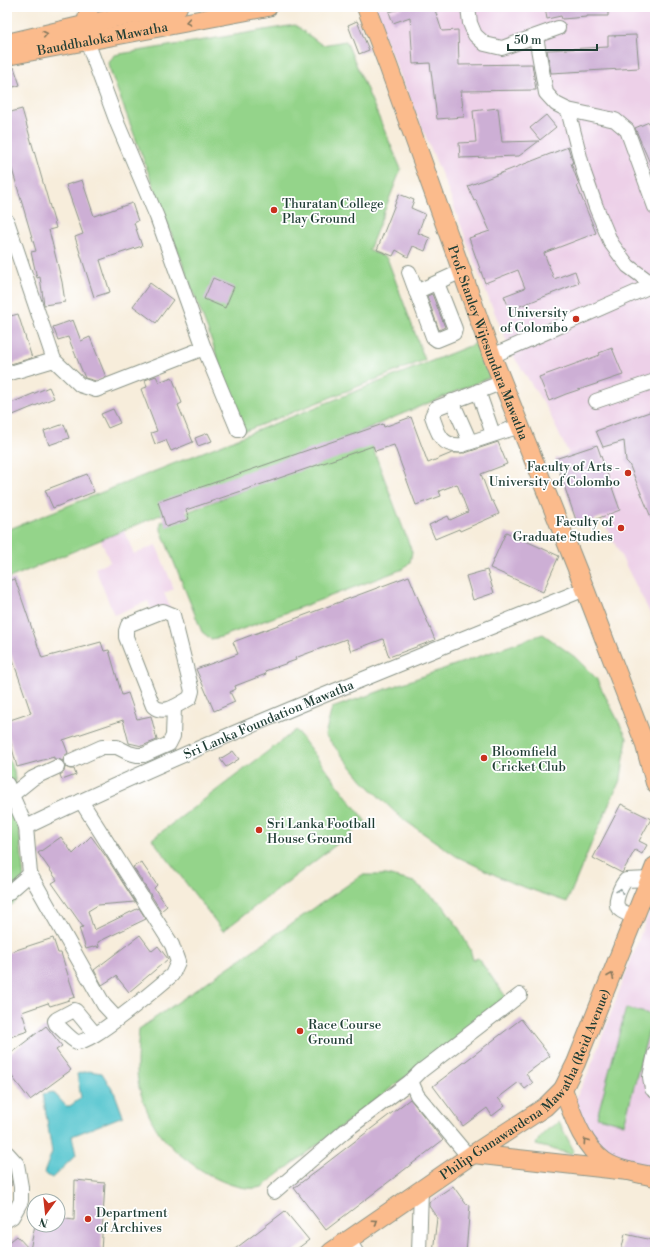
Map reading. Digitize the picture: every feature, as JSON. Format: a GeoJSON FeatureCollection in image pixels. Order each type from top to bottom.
{"type":"FeatureCollection","features":[{"type":"Feature","properties":{"kind":"main road"},"geometry":{"type":"LineString","coordinates":[[87,33],[89,7]]}},
{"type":"Feature","properties":{"kind":"main road","name":"Bauddhaloka Mawatha"},"geometry":{"type":"LineString","coordinates":[[7,56],[87,33],[114,18],[178,7]]}},
{"type":"Feature","properties":{"kind":"main road","name":"Bauddhaloka Mawatha"},"geometry":{"type":"LineString","coordinates":[[7,43],[268,7]]}},
{"type":"Feature","properties":{"kind":"main road","name":"Prof. Stanley Wijesundara Mawatha"},"geometry":{"type":"LineString","coordinates":[[366,7],[492,356],[585,589],[650,745],[655,783]]}},
{"type":"Feature","properties":{"kind":"main road","name":"Philip Gunawardena Mawatha (Reid Avenue)"},"geometry":{"type":"LineString","coordinates":[[331,1252],[353,1246],[421,1190],[471,1155],[545,1107],[563,1089],[652,872]]}},
{"type":"Feature","properties":{"kind":"main road"},"geometry":{"type":"LineString","coordinates":[[563,1089],[580,1132],[593,1150],[605,1162],[628,1171]]}},
{"type":"Feature","properties":{"kind":"main road"},"geometry":{"type":"LineString","coordinates":[[471,1155],[628,1171],[655,1177]]}},
{"type":"Feature","properties":{"kind":"street"},"geometry":{"type":"LineString","coordinates":[[468,7],[470,23],[474,35],[485,44],[502,48],[558,28]]}},
{"type":"Feature","properties":{"kind":"street"},"geometry":{"type":"LineString","coordinates":[[87,33],[118,125],[157,217],[204,348],[238,430]]}},
{"type":"Feature","properties":{"kind":"street"},"geometry":{"type":"LineString","coordinates":[[536,37],[546,92],[556,104],[568,110],[615,120],[627,130],[653,190],[655,207]]}},
{"type":"Feature","properties":{"kind":"street"},"geometry":{"type":"LineString","coordinates":[[568,110],[584,173],[611,243],[628,266],[655,285]]}},
{"type":"Feature","properties":{"kind":"street"},"geometry":{"type":"LineString","coordinates":[[7,221],[54,360],[80,385],[96,390],[204,348]]}},
{"type":"Feature","properties":{"kind":"street"},"geometry":{"type":"LineString","coordinates":[[409,272],[433,337],[437,340],[454,333],[455,329],[437,282]]}},
{"type":"Feature","properties":{"kind":"street"},"geometry":{"type":"LineString","coordinates":[[416,292],[462,272]]}},
{"type":"Feature","properties":{"kind":"street"},"geometry":{"type":"LineString","coordinates":[[492,356],[655,285]]}},
{"type":"Feature","properties":{"kind":"street"},"geometry":{"type":"LineString","coordinates":[[7,374],[54,360]]}},
{"type":"Feature","properties":{"kind":"street"},"geometry":{"type":"LineString","coordinates":[[596,401],[655,381]]}},
{"type":"Feature","properties":{"kind":"street"},"geometry":{"type":"LineString","coordinates":[[503,382],[436,408],[432,416],[440,437],[449,444],[456,445],[520,426]]}},
{"type":"Feature","properties":{"kind":"street"},"geometry":{"type":"LineString","coordinates":[[478,391],[493,434]]}},
{"type":"Feature","properties":{"kind":"street"},"geometry":{"type":"LineString","coordinates":[[452,401],[470,442]]}},
{"type":"Feature","properties":{"kind":"street","name":"Sri Lanka Foundation Mawatha"},"geometry":{"type":"LineString","coordinates":[[26,827],[81,801],[267,719],[585,589]]}},
{"type":"Feature","properties":{"kind":"street"},"geometry":{"type":"LineString","coordinates":[[163,611],[173,615],[192,691],[190,698],[174,707],[158,710],[153,706],[126,637],[128,625],[163,611]]}},
{"type":"Feature","properties":{"kind":"street"},"geometry":{"type":"LineString","coordinates":[[71,761],[102,747],[117,747],[129,753],[144,755],[169,744],[173,736],[174,707]]}},
{"type":"Feature","properties":{"kind":"street"},"geometry":{"type":"LineString","coordinates":[[57,767],[10,789],[26,827],[30,874],[104,1005],[117,1019]]}},
{"type":"Feature","properties":{"kind":"street"},"geometry":{"type":"LineString","coordinates":[[81,801],[172,945],[178,962],[172,975],[117,1019],[95,1034]]}},
{"type":"Feature","properties":{"kind":"street"},"geometry":{"type":"LineString","coordinates":[[7,894],[30,874]]}},
{"type":"Feature","properties":{"kind":"street"},"geometry":{"type":"LineString","coordinates":[[274,1192],[345,1131],[520,995]]}},
{"type":"Feature","properties":{"kind":"street"},"geometry":{"type":"LineString","coordinates":[[655,1053],[650,1077],[652,1089],[655,1091]]}},
{"type":"Feature","properties":{"kind":"street"},"geometry":{"type":"LineString","coordinates":[[411,1081],[417,1095],[471,1155]]}},
{"type":"Feature","properties":{"kind":"street"},"geometry":{"type":"LineString","coordinates":[[7,1153],[17,1164],[21,1187],[21,1201],[12,1216],[7,1220]]}},
{"type":"Feature","properties":{"kind":"street"},"geometry":{"type":"LineString","coordinates":[[419,1252],[421,1190]]}},
{"type":"Feature","properties":{"kind":"shaded area","name":"University of Colombo"},"geometry":{"type":"Polygon","coordinates":[[[372,7],[655,7],[655,623],[548,410],[512,354],[483,285],[446,185],[372,7]]]}},
{"type":"Feature","properties":{"kind":"shaded area"},"geometry":{"type":"Polygon","coordinates":[[[120,521],[134,554],[156,545],[174,589],[164,593],[173,615],[156,621],[148,601],[114,615],[95,568],[110,562],[97,531],[120,521]]]}},
{"type":"Feature","properties":{"kind":"shaded area"},"geometry":{"type":"Polygon","coordinates":[[[655,896],[655,1171],[630,1166],[597,1147],[573,1102],[590,1069],[655,896]]]}},
{"type":"Feature","properties":{"kind":"green space","name":"Thuratan College Play Ground"},"geometry":{"type":"Polygon","coordinates":[[[295,25],[322,45],[346,41],[401,169],[369,250],[387,258],[425,360],[243,432],[211,339],[111,73],[109,63],[114,55],[295,25]]]}},
{"type":"Feature","properties":{"kind":"green space"},"geometry":{"type":"Polygon","coordinates":[[[482,341],[493,376],[7,579],[7,530],[482,341]]]}},
{"type":"Feature","properties":{"kind":"green space"},"geometry":{"type":"Polygon","coordinates":[[[372,446],[412,552],[410,562],[403,569],[221,637],[211,639],[202,632],[161,530],[161,522],[327,458],[372,446]]]}},
{"type":"Feature","properties":{"kind":"green space","name":"Bloomfield Cricket Club"},"geometry":{"type":"Polygon","coordinates":[[[543,634],[575,657],[596,678],[627,738],[621,778],[567,902],[512,883],[456,856],[400,817],[363,781],[325,735],[332,708],[543,634]]]}},
{"type":"Feature","properties":{"kind":"green space","name":"Sri Lanka Football House Ground"},"geometry":{"type":"Polygon","coordinates":[[[296,730],[366,822],[223,931],[152,839],[296,730]]]}},
{"type":"Feature","properties":{"kind":"green space"},"geometry":{"type":"Polygon","coordinates":[[[7,757],[14,770],[25,893],[7,909],[7,757]]]}},
{"type":"Feature","properties":{"kind":"green space","name":"Race Course Ground"},"geometry":{"type":"Polygon","coordinates":[[[362,875],[387,875],[414,882],[442,904],[456,924],[470,949],[473,960],[478,958],[509,1001],[450,1043],[262,1187],[250,1188],[236,1186],[209,1175],[183,1157],[173,1148],[164,1139],[152,1121],[143,1101],[137,1074],[139,1029],[362,875]]]}},
{"type":"Feature","properties":{"kind":"green space"},"geometry":{"type":"Polygon","coordinates":[[[626,1008],[653,1015],[624,1124],[597,1117],[626,1008]]]}},
{"type":"Feature","properties":{"kind":"green space"},"geometry":{"type":"Polygon","coordinates":[[[559,1122],[574,1151],[571,1154],[536,1145],[537,1141],[542,1135],[559,1122]]]}},
{"type":"Feature","properties":{"kind":"water"},"geometry":{"type":"Polygon","coordinates":[[[88,1071],[102,1073],[115,1094],[123,1116],[72,1136],[76,1155],[52,1178],[44,1173],[52,1152],[43,1094],[53,1092],[66,1106],[70,1106],[81,1098],[77,1074],[88,1071]]]}},
{"type":"Feature","properties":{"kind":"building"},"geometry":{"type":"Polygon","coordinates":[[[407,7],[434,7],[442,31],[458,30],[459,65],[532,64],[536,90],[461,91],[464,117],[437,119],[430,63],[413,64],[410,17],[393,23],[389,12],[407,7]]]}},
{"type":"Feature","properties":{"kind":"building"},"geometry":{"type":"Polygon","coordinates":[[[545,7],[608,7],[608,16],[587,16],[562,19],[561,16],[547,19],[545,7]]]}},
{"type":"Feature","properties":{"kind":"building"},"geometry":{"type":"Polygon","coordinates":[[[357,21],[369,50],[359,54],[348,25],[357,21]]]}},
{"type":"Feature","properties":{"kind":"building"},"geometry":{"type":"Polygon","coordinates":[[[636,35],[639,68],[551,73],[547,50],[608,47],[608,36],[636,35]]]}},
{"type":"Feature","properties":{"kind":"building"},"geometry":{"type":"Polygon","coordinates":[[[14,67],[20,85],[7,89],[7,69],[14,67]]]}},
{"type":"Feature","properties":{"kind":"building"},"geometry":{"type":"Polygon","coordinates":[[[498,108],[502,142],[539,141],[519,156],[460,158],[459,143],[476,142],[473,111],[498,108]]]}},
{"type":"Feature","properties":{"kind":"building"},"geometry":{"type":"Polygon","coordinates":[[[22,109],[56,228],[49,230],[62,282],[65,302],[44,305],[40,277],[37,278],[31,252],[36,251],[7,152],[7,113],[22,109]]]}},
{"type":"Feature","properties":{"kind":"building"},"geometry":{"type":"Polygon","coordinates":[[[546,115],[556,127],[540,140],[530,128],[546,115]]]}},
{"type":"Feature","properties":{"kind":"building"},"geometry":{"type":"Polygon","coordinates":[[[649,122],[655,134],[655,175],[635,128],[649,122]]]}},
{"type":"Feature","properties":{"kind":"building"},"geometry":{"type":"Polygon","coordinates":[[[568,147],[573,163],[571,163],[579,185],[577,186],[596,233],[544,253],[554,279],[575,271],[579,283],[510,310],[504,296],[525,288],[518,270],[485,283],[469,238],[490,231],[468,186],[568,147]]]}},
{"type":"Feature","properties":{"kind":"building"},"geometry":{"type":"Polygon","coordinates":[[[82,180],[94,216],[132,203],[138,221],[134,223],[142,246],[100,260],[110,292],[94,297],[75,237],[83,234],[66,185],[82,180]]]}},
{"type":"Feature","properties":{"kind":"building"},"geometry":{"type":"Polygon","coordinates":[[[399,194],[414,200],[411,208],[425,214],[418,233],[430,238],[425,251],[413,246],[408,257],[396,250],[393,256],[377,250],[399,194]]]}},
{"type":"Feature","properties":{"kind":"building"},"geometry":{"type":"Polygon","coordinates":[[[213,278],[234,287],[225,308],[204,299],[213,278]]]}},
{"type":"Feature","properties":{"kind":"building"},"geometry":{"type":"Polygon","coordinates":[[[150,283],[173,300],[156,323],[133,306],[150,283]]]}},
{"type":"Feature","properties":{"kind":"building"},"geometry":{"type":"Polygon","coordinates":[[[432,294],[445,327],[439,330],[427,296],[432,294]]]}},
{"type":"Feature","properties":{"kind":"building"},"geometry":{"type":"Polygon","coordinates":[[[18,314],[32,358],[7,365],[7,317],[18,314]]]}},
{"type":"Feature","properties":{"kind":"building"},"geometry":{"type":"Polygon","coordinates":[[[73,320],[81,341],[90,337],[106,377],[96,381],[85,378],[68,337],[58,340],[53,327],[73,320]]]}},
{"type":"Feature","properties":{"kind":"building"},"geometry":{"type":"Polygon","coordinates":[[[612,348],[623,375],[549,401],[539,377],[600,355],[599,353],[612,348]]]}},
{"type":"Feature","properties":{"kind":"building"},"geometry":{"type":"Polygon","coordinates":[[[156,376],[159,382],[172,377],[182,403],[178,405],[193,442],[171,451],[166,440],[155,444],[151,433],[157,431],[141,389],[147,387],[145,380],[156,376]]]}},
{"type":"Feature","properties":{"kind":"building"},"geometry":{"type":"Polygon","coordinates":[[[49,387],[54,398],[13,415],[9,404],[49,387]]]}},
{"type":"Feature","properties":{"kind":"building"},"geometry":{"type":"Polygon","coordinates":[[[113,409],[120,423],[108,428],[101,414],[113,409]]]}},
{"type":"Feature","properties":{"kind":"building"},"geometry":{"type":"Polygon","coordinates":[[[655,410],[655,527],[629,464],[626,461],[624,441],[603,447],[596,431],[655,410]]]}},
{"type":"Feature","properties":{"kind":"building"},"geometry":{"type":"Polygon","coordinates":[[[411,417],[428,463],[452,453],[465,453],[498,442],[507,464],[481,474],[491,501],[493,501],[499,514],[460,531],[459,529],[435,539],[429,525],[448,516],[450,520],[468,512],[457,484],[439,491],[441,496],[416,505],[394,445],[375,451],[373,446],[186,510],[189,519],[166,527],[158,502],[383,424],[384,427],[411,417]]]}},
{"type":"Feature","properties":{"kind":"building"},"geometry":{"type":"Polygon","coordinates":[[[64,424],[69,438],[49,445],[44,431],[64,424]]]}},
{"type":"Feature","properties":{"kind":"building"},"geometry":{"type":"Polygon","coordinates":[[[208,433],[212,441],[198,446],[195,438],[208,433]]]}},
{"type":"Feature","properties":{"kind":"building","name":"Faculty of Graduate Studies"},"geometry":{"type":"Polygon","coordinates":[[[597,445],[620,510],[578,526],[555,459],[597,445]]]}},
{"type":"Feature","properties":{"kind":"building"},"geometry":{"type":"Polygon","coordinates":[[[87,474],[94,492],[53,508],[45,490],[87,474]]]}},
{"type":"Feature","properties":{"kind":"building"},"geometry":{"type":"Polygon","coordinates":[[[506,532],[559,556],[543,592],[490,568],[506,532]]]}},
{"type":"Feature","properties":{"kind":"building"},"geometry":{"type":"Polygon","coordinates":[[[487,570],[494,593],[473,600],[466,576],[487,570]]]}},
{"type":"Feature","properties":{"kind":"building"},"geometry":{"type":"Polygon","coordinates":[[[409,576],[435,640],[389,657],[383,639],[351,651],[346,639],[295,658],[296,660],[265,671],[266,674],[235,686],[236,689],[230,692],[235,702],[214,711],[196,669],[238,654],[233,642],[409,576]]]}},
{"type":"Feature","properties":{"kind":"building"},"geometry":{"type":"Polygon","coordinates":[[[15,579],[42,658],[101,642],[104,651],[109,650],[122,695],[128,693],[137,719],[151,716],[157,740],[142,746],[129,743],[123,720],[63,740],[68,753],[64,756],[63,761],[54,759],[54,757],[17,767],[7,729],[7,721],[31,713],[7,643],[7,581],[15,579]]]}},
{"type":"Feature","properties":{"kind":"building"},"geometry":{"type":"Polygon","coordinates":[[[233,751],[239,759],[226,767],[220,759],[233,751]]]}},
{"type":"Feature","properties":{"kind":"building"},"geometry":{"type":"Polygon","coordinates":[[[65,767],[74,769],[76,775],[62,780],[60,775],[64,772],[65,767]]]}},
{"type":"Feature","properties":{"kind":"building"},"geometry":{"type":"Polygon","coordinates":[[[621,804],[651,819],[639,841],[647,845],[642,854],[635,850],[622,873],[593,858],[621,804]]]}},
{"type":"Feature","properties":{"kind":"building"},"geometry":{"type":"Polygon","coordinates":[[[91,836],[135,902],[98,905],[88,911],[94,930],[139,908],[146,919],[98,942],[98,948],[97,946],[86,949],[79,928],[83,927],[52,883],[57,880],[38,853],[61,837],[73,854],[91,836]]]}},
{"type":"Feature","properties":{"kind":"building"},"geometry":{"type":"Polygon","coordinates":[[[141,862],[157,885],[154,888],[167,906],[161,911],[133,867],[141,862]]]}},
{"type":"Feature","properties":{"kind":"building"},"geometry":{"type":"Polygon","coordinates":[[[140,935],[152,951],[158,946],[168,959],[129,992],[116,976],[102,985],[94,970],[140,935]]]}},
{"type":"Feature","properties":{"kind":"building"},"geometry":{"type":"Polygon","coordinates":[[[53,938],[58,953],[61,953],[75,997],[50,1006],[48,1003],[22,1012],[28,1031],[7,1038],[7,953],[53,938]]]}},
{"type":"Feature","properties":{"kind":"building"},"geometry":{"type":"Polygon","coordinates":[[[521,1019],[550,1056],[526,1074],[533,1083],[525,1089],[519,1082],[498,1098],[505,1106],[492,1116],[487,1108],[463,1126],[433,1086],[521,1019]]]}},
{"type":"Feature","properties":{"kind":"building"},"geometry":{"type":"Polygon","coordinates":[[[46,1026],[62,1046],[56,1050],[71,1070],[30,1100],[7,1070],[7,1056],[46,1026]]]}},
{"type":"Feature","properties":{"kind":"building"},"geometry":{"type":"Polygon","coordinates":[[[410,1099],[443,1140],[326,1230],[294,1188],[410,1099]]]}},
{"type":"Feature","properties":{"kind":"building"},"geometry":{"type":"Polygon","coordinates":[[[7,1166],[9,1168],[12,1185],[7,1187],[7,1166]]]}},
{"type":"Feature","properties":{"kind":"building","name":"Department of Archives"},"geometry":{"type":"Polygon","coordinates":[[[75,1180],[105,1183],[101,1252],[7,1252],[7,1244],[17,1236],[30,1250],[33,1233],[66,1233],[66,1219],[74,1220],[75,1180]]]}},
{"type":"Feature","properties":{"kind":"building"},"geometry":{"type":"Polygon","coordinates":[[[453,1186],[466,1204],[470,1205],[466,1252],[433,1252],[437,1218],[429,1206],[429,1202],[453,1186]]]}},
{"type":"Feature","properties":{"kind":"building"},"geometry":{"type":"Polygon","coordinates":[[[285,1211],[309,1240],[293,1252],[231,1252],[285,1211]]]}},
{"type":"Feature","properties":{"kind":"building"},"geometry":{"type":"Polygon","coordinates":[[[625,1234],[652,1240],[649,1252],[621,1252],[625,1234]]]}},
{"type":"Feature","properties":{"kind":"place","name":"Thuratan College Play Ground"},"geometry":{"type":"Point","coordinates":[274,210]}},
{"type":"Feature","properties":{"kind":"place","name":"University of Colombo"},"geometry":{"type":"Point","coordinates":[576,319]}},
{"type":"Feature","properties":{"kind":"place","name":"Faculty of Arts - University of Colombo"},"geometry":{"type":"Point","coordinates":[628,473]}},
{"type":"Feature","properties":{"kind":"place","name":"Faculty of Graduate Studies"},"geometry":{"type":"Point","coordinates":[621,528]}},
{"type":"Feature","properties":{"kind":"place","name":"Bloomfield Cricket Club"},"geometry":{"type":"Point","coordinates":[484,758]}},
{"type":"Feature","properties":{"kind":"place","name":"Sri Lanka Football House Ground"},"geometry":{"type":"Point","coordinates":[259,830]}},
{"type":"Feature","properties":{"kind":"place","name":"Race Course Ground"},"geometry":{"type":"Point","coordinates":[300,1031]}},
{"type":"Feature","properties":{"kind":"place","name":"Department of Archives"},"geometry":{"type":"Point","coordinates":[88,1219]}}]}
